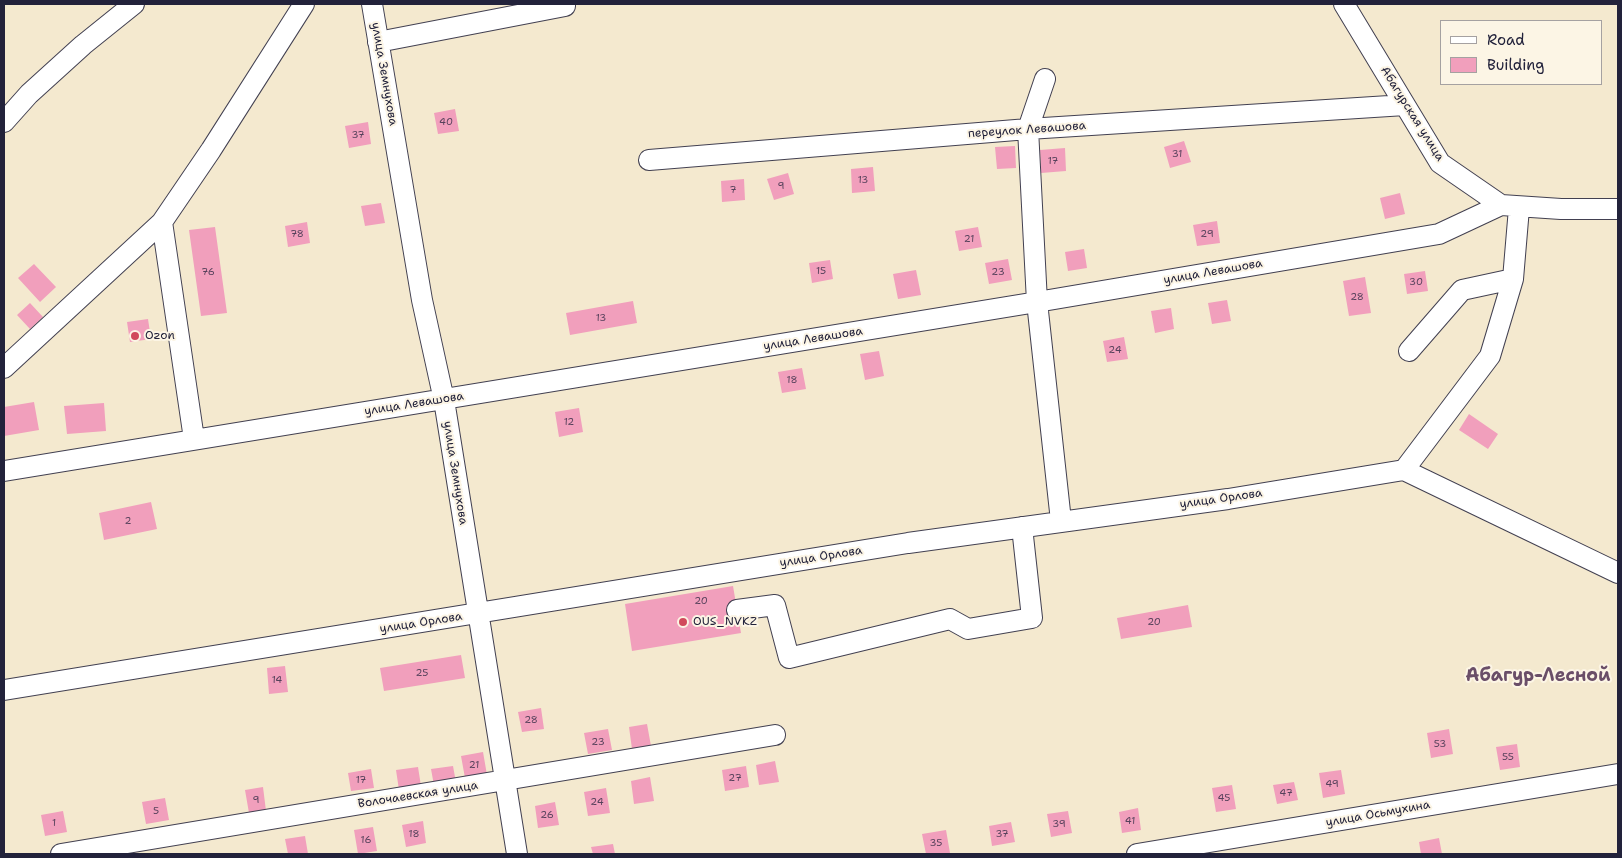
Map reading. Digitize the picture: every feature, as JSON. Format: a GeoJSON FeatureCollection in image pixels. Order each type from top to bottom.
{"type":"FeatureCollection","features":[{"type":"Feature","properties":{"kind":"street"},"geometry":{"type":"LineString","coordinates":[[4,122],[50,75],[134,4]]}},
{"type":"Feature","properties":{"kind":"street"},"geometry":{"type":"LineString","coordinates":[[4,368],[162,222],[211,150],[304,4]]}},
{"type":"Feature","properties":{"kind":"street","name":"улица Земнухова"},"geometry":{"type":"LineString","coordinates":[[372,4],[422,300],[444,400],[517,854]]}},
{"type":"Feature","properties":{"kind":"street","name":"Абагурская улица"},"geometry":{"type":"LineString","coordinates":[[1344,4],[1440,163],[1510,206]]}},
{"type":"Feature","properties":{"kind":"street"},"geometry":{"type":"LineString","coordinates":[[378,42],[565,6]]}},
{"type":"Feature","properties":{"kind":"street"},"geometry":{"type":"LineString","coordinates":[[1044,79],[1028,129],[1037,302],[1061,521]]}},
{"type":"Feature","properties":{"kind":"street","name":"переулок Левашова"},"geometry":{"type":"LineString","coordinates":[[649,160],[1028,129],[1405,106]]}},
{"type":"Feature","properties":{"kind":"street"},"geometry":{"type":"LineString","coordinates":[[1510,206],[1513,279],[1490,356],[1404,470],[1618,573]]}},
{"type":"Feature","properties":{"kind":"street","name":"улица Левашова"},"geometry":{"type":"LineString","coordinates":[[4,471],[444,400],[1439,234],[1510,206],[1618,209]]}},
{"type":"Feature","properties":{"kind":"street"},"geometry":{"type":"LineString","coordinates":[[162,222],[194,439]]}},
{"type":"Feature","properties":{"kind":"street"},"geometry":{"type":"LineString","coordinates":[[1409,352],[1462,290],[1513,279]]}},
{"type":"Feature","properties":{"kind":"street","name":"улица Орлова"},"geometry":{"type":"LineString","coordinates":[[4,690],[764,566],[1061,521],[1228,499],[1404,470]]}},
{"type":"Feature","properties":{"kind":"street"},"geometry":{"type":"LineString","coordinates":[[737,610],[776,605],[789,658],[950,620],[968,629],[1032,618],[1022,527]]}},
{"type":"Feature","properties":{"kind":"street","name":"Волочаевская улица"},"geometry":{"type":"LineString","coordinates":[[61,854],[775,735]]}},
{"type":"Feature","properties":{"kind":"street","name":"улица Осьмухина"},"geometry":{"type":"LineString","coordinates":[[1138,854],[1618,774]]}},
{"type":"Feature","properties":{"kind":"building"},"geometry":{"type":"Polygon","coordinates":[[[455,109],[459,131],[438,134],[434,113],[455,109]]]}},
{"type":"Feature","properties":{"kind":"building"},"geometry":{"type":"Polygon","coordinates":[[[368,122],[371,144],[349,148],[345,126],[368,122]]]}},
{"type":"Feature","properties":{"kind":"building"},"geometry":{"type":"Polygon","coordinates":[[[1184,141],[1191,162],[1170,168],[1164,147],[1184,141]]]}},
{"type":"Feature","properties":{"kind":"building"},"geometry":{"type":"Polygon","coordinates":[[[1015,146],[1016,168],[997,169],[995,147],[1015,146]]]}},
{"type":"Feature","properties":{"kind":"building"},"geometry":{"type":"Polygon","coordinates":[[[1065,148],[1066,171],[1041,173],[1040,150],[1065,148]]]}},
{"type":"Feature","properties":{"kind":"building"},"geometry":{"type":"Polygon","coordinates":[[[873,167],[875,191],[852,193],[851,169],[873,167]]]}},
{"type":"Feature","properties":{"kind":"building"},"geometry":{"type":"Polygon","coordinates":[[[788,173],[794,194],[774,200],[767,179],[788,173]]]}},
{"type":"Feature","properties":{"kind":"building"},"geometry":{"type":"Polygon","coordinates":[[[744,179],[745,200],[722,202],[721,181],[744,179]]]}},
{"type":"Feature","properties":{"kind":"building"},"geometry":{"type":"Polygon","coordinates":[[[1400,193],[1405,214],[1385,219],[1380,198],[1400,193]]]}},
{"type":"Feature","properties":{"kind":"building"},"geometry":{"type":"Polygon","coordinates":[[[381,203],[385,223],[365,226],[361,206],[381,203]]]}},
{"type":"Feature","properties":{"kind":"building"},"geometry":{"type":"Polygon","coordinates":[[[1217,221],[1220,243],[1197,246],[1193,225],[1217,221]]]}},
{"type":"Feature","properties":{"kind":"building"},"geometry":{"type":"Polygon","coordinates":[[[307,222],[310,243],[288,247],[285,226],[307,222]]]}},
{"type":"Feature","properties":{"kind":"building"},"geometry":{"type":"Polygon","coordinates":[[[215,227],[227,313],[201,316],[189,230],[215,227]]]}},
{"type":"Feature","properties":{"kind":"building"},"geometry":{"type":"Polygon","coordinates":[[[978,227],[982,247],[959,251],[955,231],[978,227]]]}},
{"type":"Feature","properties":{"kind":"building"},"geometry":{"type":"Polygon","coordinates":[[[1084,249],[1087,268],[1068,271],[1065,252],[1084,249]]]}},
{"type":"Feature","properties":{"kind":"building"},"geometry":{"type":"Polygon","coordinates":[[[1008,259],[1012,280],[989,284],[985,263],[1008,259]]]}},
{"type":"Feature","properties":{"kind":"building"},"geometry":{"type":"Polygon","coordinates":[[[830,260],[833,279],[812,283],[809,263],[830,260]]]}},
{"type":"Feature","properties":{"kind":"building"},"geometry":{"type":"Polygon","coordinates":[[[34,264],[56,287],[40,302],[18,278],[34,264]]]}},
{"type":"Feature","properties":{"kind":"building"},"geometry":{"type":"Polygon","coordinates":[[[916,270],[921,295],[898,299],[893,274],[916,270]]]}},
{"type":"Feature","properties":{"kind":"building"},"geometry":{"type":"Polygon","coordinates":[[[1425,271],[1428,291],[1407,294],[1404,274],[1425,271]]]}},
{"type":"Feature","properties":{"kind":"building"},"geometry":{"type":"Polygon","coordinates":[[[1365,277],[1371,313],[1349,316],[1343,281],[1365,277]]]}},
{"type":"Feature","properties":{"kind":"building"},"geometry":{"type":"Polygon","coordinates":[[[1227,300],[1231,321],[1212,324],[1208,303],[1227,300]]]}},
{"type":"Feature","properties":{"kind":"building"},"geometry":{"type":"Polygon","coordinates":[[[633,301],[637,323],[570,335],[566,313],[633,301]]]}},
{"type":"Feature","properties":{"kind":"building"},"geometry":{"type":"Polygon","coordinates":[[[30,303],[43,317],[30,329],[17,315],[30,303]]]}},
{"type":"Feature","properties":{"kind":"building"},"geometry":{"type":"Polygon","coordinates":[[[1171,308],[1174,329],[1155,333],[1151,311],[1171,308]]]}},
{"type":"Feature","properties":{"kind":"building"},"geometry":{"type":"Polygon","coordinates":[[[148,319],[151,339],[130,342],[127,322],[148,319]]]}},
{"type":"Feature","properties":{"kind":"building"},"geometry":{"type":"Polygon","coordinates":[[[1124,337],[1128,359],[1107,362],[1103,341],[1124,337]]]}},
{"type":"Feature","properties":{"kind":"building"},"geometry":{"type":"Polygon","coordinates":[[[879,351],[884,376],[865,380],[860,354],[879,351]]]}},
{"type":"Feature","properties":{"kind":"building"},"geometry":{"type":"Polygon","coordinates":[[[802,368],[806,389],[782,393],[778,372],[802,368]]]}},
{"type":"Feature","properties":{"kind":"building"},"geometry":{"type":"Polygon","coordinates":[[[34,402],[39,430],[4,436],[4,407],[34,402]]]}},
{"type":"Feature","properties":{"kind":"building"},"geometry":{"type":"Polygon","coordinates":[[[104,403],[106,431],[67,434],[64,406],[104,403]]]}},
{"type":"Feature","properties":{"kind":"building"},"geometry":{"type":"Polygon","coordinates":[[[579,408],[583,432],[559,437],[555,412],[579,408]]]}},
{"type":"Feature","properties":{"kind":"building"},"geometry":{"type":"Polygon","coordinates":[[[1469,414],[1498,434],[1488,449],[1459,430],[1469,414]]]}},
{"type":"Feature","properties":{"kind":"building"},"geometry":{"type":"Polygon","coordinates":[[[151,502],[157,529],[104,540],[99,513],[151,502]]]}},
{"type":"Feature","properties":{"kind":"building","name":"OUS_NVKZ"},"geometry":{"type":"Polygon","coordinates":[[[733,586],[741,633],[632,651],[625,604],[733,586]]]}},
{"type":"Feature","properties":{"kind":"building"},"geometry":{"type":"Polygon","coordinates":[[[1188,605],[1192,627],[1121,639],[1117,618],[1188,605]]]}},
{"type":"Feature","properties":{"kind":"building"},"geometry":{"type":"Polygon","coordinates":[[[461,655],[465,678],[384,691],[380,668],[461,655]]]}},
{"type":"Feature","properties":{"kind":"building"},"geometry":{"type":"Polygon","coordinates":[[[285,666],[288,692],[269,694],[267,668],[285,666]]]}},
{"type":"Feature","properties":{"kind":"building"},"geometry":{"type":"Polygon","coordinates":[[[541,708],[544,729],[522,732],[518,712],[541,708]]]}},
{"type":"Feature","properties":{"kind":"building"},"geometry":{"type":"Polygon","coordinates":[[[647,724],[651,746],[632,749],[629,727],[647,724]]]}},
{"type":"Feature","properties":{"kind":"building"},"geometry":{"type":"Polygon","coordinates":[[[608,729],[612,750],[588,754],[584,733],[608,729]]]}},
{"type":"Feature","properties":{"kind":"building"},"geometry":{"type":"Polygon","coordinates":[[[1449,729],[1453,754],[1431,758],[1427,733],[1449,729]]]}},
{"type":"Feature","properties":{"kind":"building"},"geometry":{"type":"Polygon","coordinates":[[[1517,744],[1520,767],[1500,770],[1496,747],[1517,744]]]}},
{"type":"Feature","properties":{"kind":"building"},"geometry":{"type":"Polygon","coordinates":[[[483,752],[487,775],[465,778],[461,756],[483,752]]]}},
{"type":"Feature","properties":{"kind":"building"},"geometry":{"type":"Polygon","coordinates":[[[775,761],[779,782],[759,785],[756,765],[775,761]]]}},
{"type":"Feature","properties":{"kind":"building"},"geometry":{"type":"Polygon","coordinates":[[[453,766],[457,788],[435,791],[431,769],[453,766]]]}},
{"type":"Feature","properties":{"kind":"building"},"geometry":{"type":"Polygon","coordinates":[[[746,766],[749,787],[725,791],[722,770],[746,766]]]}},
{"type":"Feature","properties":{"kind":"building"},"geometry":{"type":"Polygon","coordinates":[[[418,767],[421,786],[399,790],[396,770],[418,767]]]}},
{"type":"Feature","properties":{"kind":"building"},"geometry":{"type":"Polygon","coordinates":[[[371,769],[374,788],[351,791],[348,773],[371,769]]]}},
{"type":"Feature","properties":{"kind":"building"},"geometry":{"type":"Polygon","coordinates":[[[1341,770],[1345,794],[1323,798],[1319,773],[1341,770]]]}},
{"type":"Feature","properties":{"kind":"building"},"geometry":{"type":"Polygon","coordinates":[[[650,777],[654,801],[634,804],[631,781],[650,777]]]}},
{"type":"Feature","properties":{"kind":"building"},"geometry":{"type":"Polygon","coordinates":[[[1294,782],[1298,800],[1277,804],[1273,785],[1294,782]]]}},
{"type":"Feature","properties":{"kind":"building"},"geometry":{"type":"Polygon","coordinates":[[[1232,785],[1236,809],[1216,812],[1212,788],[1232,785]]]}},
{"type":"Feature","properties":{"kind":"building"},"geometry":{"type":"Polygon","coordinates":[[[263,787],[266,811],[249,813],[245,790],[263,787]]]}},
{"type":"Feature","properties":{"kind":"building"},"geometry":{"type":"Polygon","coordinates":[[[606,788],[610,813],[588,816],[584,792],[606,788]]]}},
{"type":"Feature","properties":{"kind":"building"},"geometry":{"type":"Polygon","coordinates":[[[165,798],[169,820],[146,824],[142,802],[165,798]]]}},
{"type":"Feature","properties":{"kind":"building"},"geometry":{"type":"Polygon","coordinates":[[[555,802],[559,825],[538,828],[535,806],[555,802]]]}},
{"type":"Feature","properties":{"kind":"building"},"geometry":{"type":"Polygon","coordinates":[[[1138,808],[1141,830],[1122,833],[1119,812],[1138,808]]]}},
{"type":"Feature","properties":{"kind":"building"},"geometry":{"type":"Polygon","coordinates":[[[63,811],[67,832],[45,836],[41,815],[63,811]]]}},
{"type":"Feature","properties":{"kind":"building"},"geometry":{"type":"Polygon","coordinates":[[[1068,811],[1072,833],[1051,837],[1047,814],[1068,811]]]}},
{"type":"Feature","properties":{"kind":"building"},"geometry":{"type":"Polygon","coordinates":[[[423,821],[426,843],[406,847],[402,825],[423,821]]]}},
{"type":"Feature","properties":{"kind":"building"},"geometry":{"type":"Polygon","coordinates":[[[1011,822],[1015,842],[992,846],[989,826],[1011,822]]]}},
{"type":"Feature","properties":{"kind":"building"},"geometry":{"type":"Polygon","coordinates":[[[373,827],[377,851],[358,854],[354,830],[373,827]]]}},
{"type":"Feature","properties":{"kind":"building"},"geometry":{"type":"Polygon","coordinates":[[[946,830],[950,853],[926,854],[922,834],[946,830]]]}},
{"type":"Feature","properties":{"kind":"building"},"geometry":{"type":"Polygon","coordinates":[[[305,836],[308,854],[288,854],[285,839],[305,836]]]}},
{"type":"Feature","properties":{"kind":"building"},"geometry":{"type":"Polygon","coordinates":[[[1439,838],[1442,854],[1421,854],[1419,842],[1439,838]]]}},
{"type":"Feature","properties":{"kind":"building"},"geometry":{"type":"Polygon","coordinates":[[[613,844],[615,854],[593,854],[591,847],[613,844]]]}},
{"type":"Feature","properties":{"kind":"place","name":"Ozon"},"geometry":{"type":"Point","coordinates":[135,336]}},
{"type":"Feature","properties":{"kind":"place","name":"OUS_NVKZ"},"geometry":{"type":"Point","coordinates":[683,622]}},
{"type":"Feature","properties":{"kind":"district","name":"Абагур-Лесной"},"geometry":{"type":"Point","coordinates":[1538,676]}}]}
